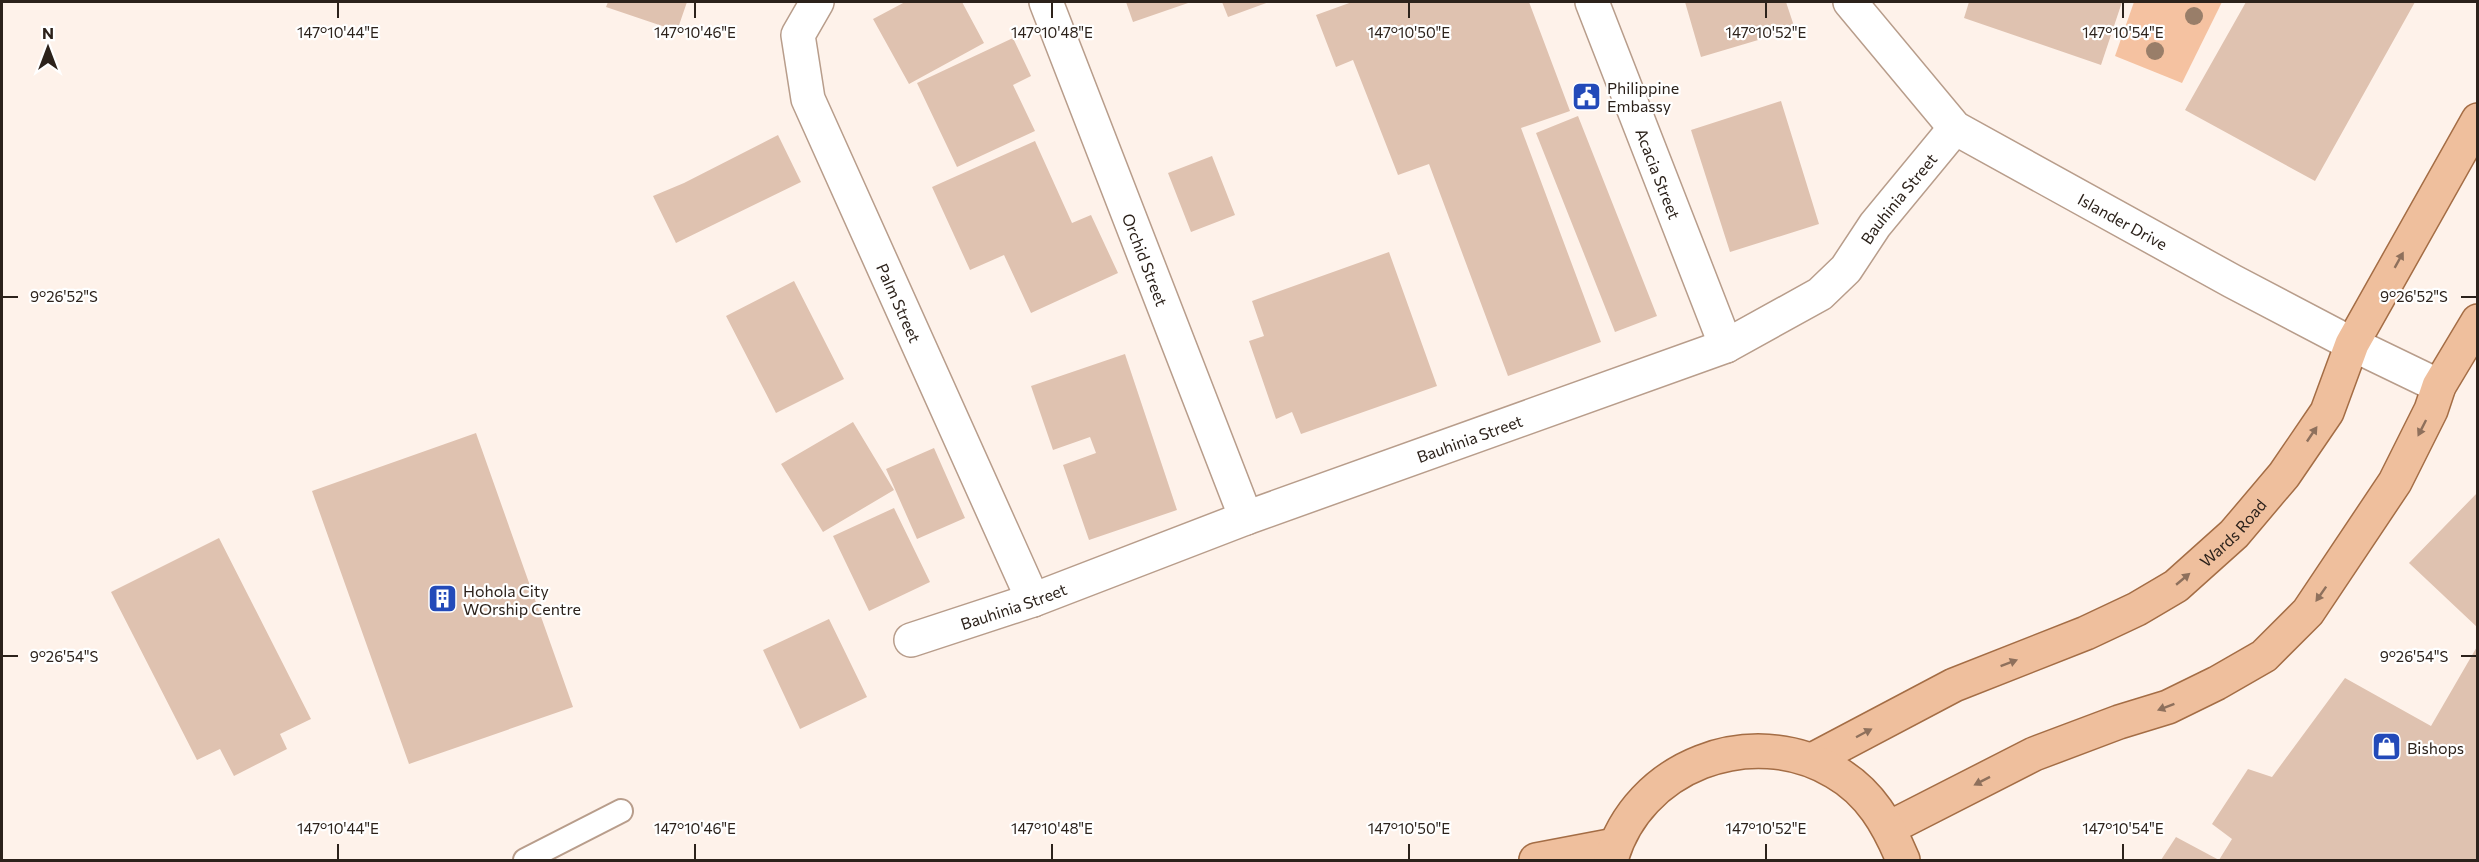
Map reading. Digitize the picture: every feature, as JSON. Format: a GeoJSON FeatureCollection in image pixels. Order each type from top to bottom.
{"type":"FeatureCollection","features":[{"type":"Feature","properties":{"kind":"main road","name":"Wards Road"},"geometry":{"type":"LineString","coordinates":[[1812,760],[1954,685],[2086,633],[2137,609],[2176,585],[2234,534],[2284,475],[2327,412],[2352,344],[2478,120]]}},
{"type":"Feature","properties":{"kind":"main road"},"geometry":{"type":"LineString","coordinates":[[1889,828],[2034,754],[2168,706],[2217,683],[2264,656],[2308,612],[2395,482],[2432,410],[2439,386],[2478,321]]}},
{"type":"Feature","properties":{"kind":"main road"},"geometry":{"type":"LineString","coordinates":[[1536,861],[1613,853],[1629,819],[1670,776],[1696,762],[1725,753],[1754,750],[1784,753],[1812,760],[1836,772],[1875,806],[1889,828],[1903,861]]}},
{"type":"Feature","properties":{"kind":"street","name":"Palm Street"},"geometry":{"type":"LineString","coordinates":[[817,2],[798,35],[808,99],[1033,600]]}},
{"type":"Feature","properties":{"kind":"street","name":"Orchid Street"},"geometry":{"type":"LineString","coordinates":[[1046,2],[1246,518]]}},
{"type":"Feature","properties":{"kind":"street","name":"Acacia Street"},"geometry":{"type":"LineString","coordinates":[[1592,2],[1726,346]]}},
{"type":"Feature","properties":{"kind":"street","name":"Islander Drive"},"geometry":{"type":"LineString","coordinates":[[1850,2],[1955,128],[2232,281],[2352,344],[2439,386]]}},
{"type":"Feature","properties":{"kind":"street","name":"Bauhinia Street"},"geometry":{"type":"LineString","coordinates":[[911,640],[1033,600],[1246,518],[1726,346],[1820,294],[1846,269],[1875,225],[1955,128]]}},
{"type":"Feature","properties":{"kind":"lane"},"geometry":{"type":"LineString","coordinates":[[525,861],[621,811]]}},
{"type":"Feature","properties":{"kind":"shaded area"},"geometry":{"type":"Polygon","coordinates":[[[2134,2],[2222,2],[2182,83],[2115,56],[2134,2]]]}},
{"type":"Feature","properties":{"kind":"building"},"geometry":{"type":"Polygon","coordinates":[[[608,2],[687,2],[677,31],[606,7],[608,2]]]}},
{"type":"Feature","properties":{"kind":"building"},"geometry":{"type":"Polygon","coordinates":[[[905,2],[962,2],[984,43],[909,84],[873,19],[905,2]]]}},
{"type":"Feature","properties":{"kind":"building"},"geometry":{"type":"Polygon","coordinates":[[[1126,2],[1191,2],[1133,22],[1126,2]]]}},
{"type":"Feature","properties":{"kind":"building"},"geometry":{"type":"Polygon","coordinates":[[[1222,2],[1269,2],[1228,17],[1222,2]]]}},
{"type":"Feature","properties":{"kind":"building"},"geometry":{"type":"Polygon","coordinates":[[[1352,2],[1529,2],[1570,111],[1521,128],[1601,342],[1508,376],[1429,164],[1398,175],[1353,60],[1336,67],[1316,15],[1352,2]]]}},
{"type":"Feature","properties":{"kind":"building"},"geometry":{"type":"Polygon","coordinates":[[[1685,2],[1786,2],[1795,29],[1701,57],[1685,2]]]}},
{"type":"Feature","properties":{"kind":"building"},"geometry":{"type":"Polygon","coordinates":[[[1969,2],[2122,2],[2101,65],[1964,18],[1969,2]]]}},
{"type":"Feature","properties":{"kind":"building"},"geometry":{"type":"Polygon","coordinates":[[[2246,2],[2415,2],[2315,181],[2185,110],[2246,2]]]}},
{"type":"Feature","properties":{"kind":"building"},"geometry":{"type":"Polygon","coordinates":[[[1013,38],[1031,76],[1013,85],[1035,131],[957,167],[917,83],[1013,38]]]}},
{"type":"Feature","properties":{"kind":"building"},"geometry":{"type":"Polygon","coordinates":[[[1781,101],[1819,224],[1730,252],[1691,130],[1781,101]]]}},
{"type":"Feature","properties":{"kind":"building"},"geometry":{"type":"Polygon","coordinates":[[[1578,116],[1657,316],[1615,332],[1536,133],[1578,116]]]}},
{"type":"Feature","properties":{"kind":"building"},"geometry":{"type":"Polygon","coordinates":[[[778,135],[801,182],[676,243],[653,196],[684,183],[778,135]]]}},
{"type":"Feature","properties":{"kind":"building"},"geometry":{"type":"Polygon","coordinates":[[[1035,141],[1072,223],[1091,215],[1118,273],[1031,313],[1004,255],[970,270],[932,187],[1035,141]]]}},
{"type":"Feature","properties":{"kind":"building"},"geometry":{"type":"Polygon","coordinates":[[[1212,156],[1235,215],[1191,232],[1168,173],[1212,156]]]}},
{"type":"Feature","properties":{"kind":"building"},"geometry":{"type":"Polygon","coordinates":[[[1389,252],[1437,386],[1301,434],[1292,412],[1276,419],[1249,341],[1264,336],[1252,301],[1389,252]]]}},
{"type":"Feature","properties":{"kind":"building"},"geometry":{"type":"Polygon","coordinates":[[[794,281],[844,379],[776,413],[726,316],[794,281]]]}},
{"type":"Feature","properties":{"kind":"building"},"geometry":{"type":"Polygon","coordinates":[[[1125,354],[1177,510],[1089,540],[1063,465],[1096,453],[1090,437],[1053,450],[1031,386],[1125,354]]]}},
{"type":"Feature","properties":{"kind":"building"},"geometry":{"type":"Polygon","coordinates":[[[853,422],[894,490],[823,532],[781,464],[853,422]]]}},
{"type":"Feature","properties":{"kind":"building","name":"Hohola City WOrship Centre"},"geometry":{"type":"Polygon","coordinates":[[[476,433],[573,707],[409,764],[312,491],[476,433]]]}},
{"type":"Feature","properties":{"kind":"building"},"geometry":{"type":"Polygon","coordinates":[[[934,448],[965,518],[917,539],[886,469],[934,448]]]}},
{"type":"Feature","properties":{"kind":"building"},"geometry":{"type":"Polygon","coordinates":[[[2478,492],[2478,628],[2409,563],[2478,492]]]}},
{"type":"Feature","properties":{"kind":"building"},"geometry":{"type":"Polygon","coordinates":[[[894,508],[930,582],[869,611],[833,536],[894,508]]]}},
{"type":"Feature","properties":{"kind":"building"},"geometry":{"type":"Polygon","coordinates":[[[219,538],[311,719],[280,734],[287,749],[234,776],[220,749],[197,760],[111,592],[219,538]]]}},
{"type":"Feature","properties":{"kind":"building"},"geometry":{"type":"Polygon","coordinates":[[[829,619],[867,697],[800,729],[763,650],[829,619]]]}},
{"type":"Feature","properties":{"kind":"building","name":"Bishops"},"geometry":{"type":"Polygon","coordinates":[[[2478,645],[2478,860],[2219,860],[2232,839],[2212,824],[2248,769],[2272,777],[2345,678],[2431,726],[2478,645]]]}},
{"type":"Feature","properties":{"kind":"building"},"geometry":{"type":"Polygon","coordinates":[[[2176,837],[2219,860],[2161,860],[2176,837]]]}},
{"type":"Feature","properties":{"kind":"place","name":"Philippine Embassy"},"geometry":{"type":"Point","coordinates":[1586,96]}},
{"type":"Feature","properties":{"kind":"place","name":"Hohola City WOrship Centre"},"geometry":{"type":"Point","coordinates":[442,599]}},
{"type":"Feature","properties":{"kind":"place","name":"Bishops"},"geometry":{"type":"Point","coordinates":[2386,747]}}]}
